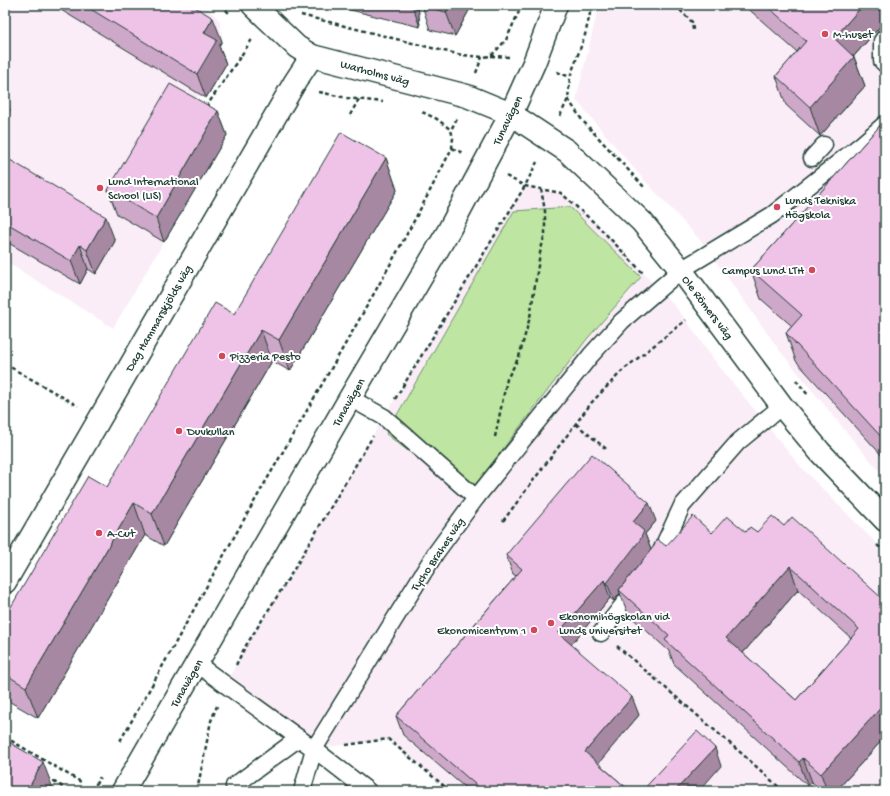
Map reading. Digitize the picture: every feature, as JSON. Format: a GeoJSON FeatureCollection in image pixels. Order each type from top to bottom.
{"type":"FeatureCollection","features":[{"type":"Feature","properties":{"kind":"street","name":"Warholms väg"},"geometry":{"type":"LineString","coordinates":[[253,5],[297,47],[312,56],[466,96],[511,114]]}},
{"type":"Feature","properties":{"kind":"street","name":"Tunavägen"},"geometry":{"type":"LineString","coordinates":[[123,791],[449,230],[511,114],[534,63],[556,5]]}},
{"type":"Feature","properties":{"kind":"street","name":"Dag Hammarskjölds väg"},"geometry":{"type":"LineString","coordinates":[[5,582],[294,82],[312,56]]}},
{"type":"Feature","properties":{"kind":"street","name":"Ole Römers väg"},"geometry":{"type":"LineString","coordinates":[[511,114],[566,151],[642,222],[681,270],[782,406],[820,452],[885,520]]}},
{"type":"Feature","properties":{"kind":"lane"},"geometry":{"type":"LineString","coordinates":[[885,38],[882,41],[882,61],[885,64]]}},
{"type":"Feature","properties":{"kind":"lane","name":"Tycho Brahes väg"},"geometry":{"type":"LineString","coordinates":[[302,791],[314,749],[435,554],[476,498],[591,355],[622,321],[681,270],[779,210],[885,124]]}},
{"type":"Feature","properties":{"kind":"lane"},"geometry":{"type":"LineString","coordinates":[[812,158],[824,145]]}},
{"type":"Feature","properties":{"kind":"lane"},"geometry":{"type":"LineString","coordinates":[[350,398],[384,416],[476,498]]}},
{"type":"Feature","properties":{"kind":"lane"},"geometry":{"type":"LineString","coordinates":[[601,633],[655,564],[682,506],[738,442],[782,406]]}},
{"type":"Feature","properties":{"kind":"lane"},"geometry":{"type":"LineString","coordinates":[[197,664],[314,749],[368,791]]}},
{"type":"Feature","properties":{"kind":"lane"},"geometry":{"type":"LineString","coordinates":[[234,786],[299,738]]}},
{"type":"Feature","properties":{"kind":"path"},"geometry":{"type":"LineString","coordinates":[[297,11],[302,16],[444,52],[482,57],[491,56],[506,40],[522,5]]}},
{"type":"Feature","properties":{"kind":"path"},"geometry":{"type":"LineString","coordinates":[[675,5],[692,22],[693,30]]}},
{"type":"Feature","properties":{"kind":"path"},"geometry":{"type":"LineString","coordinates":[[202,113],[253,38]]}},
{"type":"Feature","properties":{"kind":"path"},"geometry":{"type":"LineString","coordinates":[[294,82],[322,94],[385,102]]}},
{"type":"Feature","properties":{"kind":"path"},"geometry":{"type":"LineString","coordinates":[[350,115],[359,99]]}},
{"type":"Feature","properties":{"kind":"path"},"geometry":{"type":"LineString","coordinates":[[117,748],[218,564],[378,287],[452,148],[453,138],[451,130],[437,119],[420,111]]}},
{"type":"Feature","properties":{"kind":"path"},"geometry":{"type":"LineString","coordinates":[[452,148],[525,186],[561,193],[598,226],[658,289],[690,326]]}},
{"type":"Feature","properties":{"kind":"path"},"geometry":{"type":"LineString","coordinates":[[494,442],[507,379],[519,358],[530,317],[540,253],[545,234],[545,211],[541,189]]}},
{"type":"Feature","properties":{"kind":"path"},"geometry":{"type":"LineString","coordinates":[[503,521],[592,402],[623,370],[686,320]]}},
{"type":"Feature","properties":{"kind":"path"},"geometry":{"type":"LineString","coordinates":[[5,364],[70,402],[100,417]]}},
{"type":"Feature","properties":{"kind":"path"},"geometry":{"type":"LineString","coordinates":[[576,424],[605,448],[608,445]]}},
{"type":"Feature","properties":{"kind":"path"},"geometry":{"type":"LineString","coordinates":[[874,542],[885,552]]}},
{"type":"Feature","properties":{"kind":"path"},"geometry":{"type":"LineString","coordinates":[[601,633],[748,759],[783,791]]}},
{"type":"Feature","properties":{"kind":"path"},"geometry":{"type":"LineString","coordinates":[[5,737],[81,782]]}},
{"type":"Feature","properties":{"kind":"path"},"geometry":{"type":"LineString","coordinates":[[314,749],[388,739],[450,791]]}},
{"type":"Feature","properties":{"kind":"path"},"geometry":{"type":"LineString","coordinates":[[92,791],[103,772]]}},
{"type":"Feature","properties":{"kind":"path"},"geometry":{"type":"LineString","coordinates":[[44,776],[70,791]]}},
{"type":"Feature","properties":{"kind":"shaded area","name":"Lund International School (LIS)"},"geometry":{"type":"Polygon","coordinates":[[[5,5],[205,5],[220,21],[222,41],[213,57],[226,64],[215,84],[201,78],[202,90],[189,113],[227,135],[113,328],[5,261],[5,5]]]}},
{"type":"Feature","properties":{"kind":"shaded area","name":"Lunds Tekniska Högskola"},"geometry":{"type":"Polygon","coordinates":[[[599,5],[885,5],[885,477],[780,351],[701,241],[637,172],[576,100],[599,5]]]}},
{"type":"Feature","properties":{"kind":"shaded area"},"geometry":{"type":"Polygon","coordinates":[[[525,186],[561,193],[598,226],[674,305],[715,361],[800,466],[885,552],[885,791],[450,791],[388,739],[314,749],[226,685],[245,647],[290,576],[384,417],[525,186]]]}},
{"type":"Feature","properties":{"kind":"green space"},"geometry":{"type":"Polygon","coordinates":[[[570,207],[641,277],[587,339],[467,496],[386,434],[514,211],[570,207]]]}},
{"type":"Feature","properties":{"kind":"building"},"geometry":{"type":"Polygon","coordinates":[[[84,5],[192,5],[213,18],[204,33],[217,40],[197,74],[84,5]]]}},
{"type":"Feature","properties":{"kind":"building"},"geometry":{"type":"Polygon","coordinates":[[[422,5],[450,5],[446,12],[422,5]]]}},
{"type":"Feature","properties":{"kind":"building"},"geometry":{"type":"Polygon","coordinates":[[[766,5],[863,5],[834,38],[854,57],[810,107],[776,76],[806,41],[766,5]]]}},
{"type":"Feature","properties":{"kind":"building"},"geometry":{"type":"Polygon","coordinates":[[[170,84],[218,111],[156,218],[108,190],[170,84]]]}},
{"type":"Feature","properties":{"kind":"building"},"geometry":{"type":"Polygon","coordinates":[[[885,120],[885,441],[786,333],[802,315],[751,270],[885,120]]]}},
{"type":"Feature","properties":{"kind":"building"},"geometry":{"type":"Polygon","coordinates":[[[341,132],[386,158],[279,340],[261,330],[152,514],[134,503],[26,687],[5,674],[5,617],[88,476],[107,487],[215,303],[234,314],[341,132]]]}},
{"type":"Feature","properties":{"kind":"building"},"geometry":{"type":"Polygon","coordinates":[[[5,157],[106,217],[87,250],[80,245],[71,261],[5,222],[5,157]]]}},
{"type":"Feature","properties":{"kind":"building","name":"Ekonomihögskolan vid Lunds universitet"},"geometry":{"type":"Polygon","coordinates":[[[592,454],[649,503],[633,522],[644,531],[640,540],[607,583],[604,580],[558,633],[632,697],[585,752],[630,791],[483,791],[396,716],[522,569],[506,555],[592,454]]]}},
{"type":"Feature","properties":{"kind":"building"},"geometry":{"type":"Polygon","coordinates":[[[693,516],[712,533],[727,516],[746,532],[750,527],[757,532],[772,516],[784,526],[792,517],[885,601],[885,703],[821,774],[803,758],[799,762],[665,640],[669,635],[619,590],[654,546],[657,539],[666,546],[693,516]],[[790,566],[726,638],[796,700],[859,629],[790,566]]]}},
{"type":"Feature","properties":{"kind":"building"},"geometry":{"type":"Polygon","coordinates":[[[697,731],[715,748],[675,791],[642,791],[697,731]]]}},
{"type":"Feature","properties":{"kind":"building"},"geometry":{"type":"Polygon","coordinates":[[[5,740],[43,762],[27,791],[5,791],[5,740]]]}},
{"type":"Feature","properties":{"kind":"place","name":"M-huset"},"geometry":{"type":"Point","coordinates":[825,34]}},
{"type":"Feature","properties":{"kind":"place","name":"Lund International School (LIS)"},"geometry":{"type":"Point","coordinates":[100,188]}},
{"type":"Feature","properties":{"kind":"place","name":"Lunds Tekniska Högskola"},"geometry":{"type":"Point","coordinates":[777,207]}},
{"type":"Feature","properties":{"kind":"place","name":"Campus Lund LTH"},"geometry":{"type":"Point","coordinates":[812,270]}},
{"type":"Feature","properties":{"kind":"place","name":"Pizzeria Pesto"},"geometry":{"type":"Point","coordinates":[222,356]}},
{"type":"Feature","properties":{"kind":"place","name":"Duvkullan"},"geometry":{"type":"Point","coordinates":[179,431]}},
{"type":"Feature","properties":{"kind":"place","name":"A-Cut"},"geometry":{"type":"Point","coordinates":[99,533]}},
{"type":"Feature","properties":{"kind":"place","name":"Ekonomihögskolan vid Lunds universitet"},"geometry":{"type":"Point","coordinates":[551,623]}},
{"type":"Feature","properties":{"kind":"place","name":"Ekonomicentrum 1"},"geometry":{"type":"Point","coordinates":[534,630]}}]}
